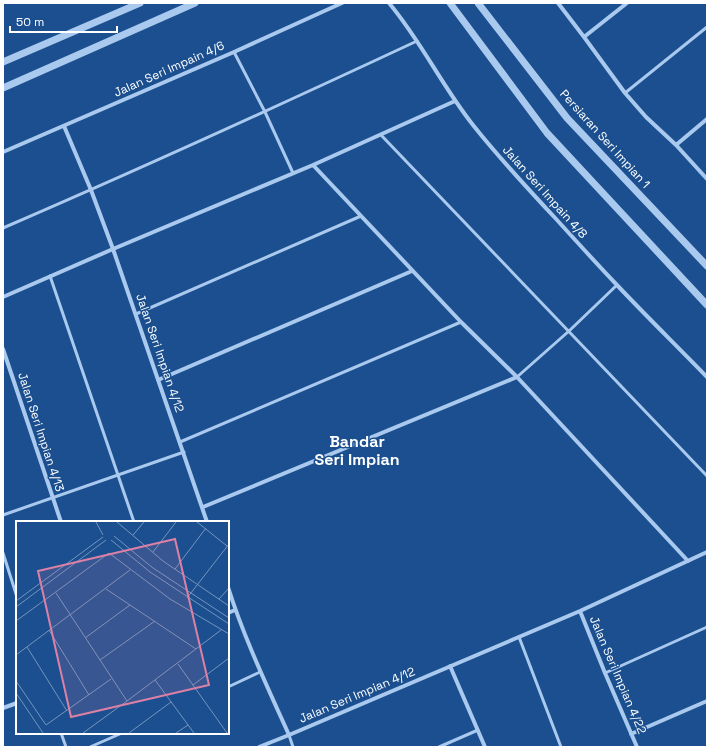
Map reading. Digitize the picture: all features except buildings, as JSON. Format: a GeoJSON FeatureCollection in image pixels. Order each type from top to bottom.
{"type":"FeatureCollection","features":[{"type":"Feature","properties":{"kind":"street"},"geometry":{"type":"LineString","coordinates":[[3,62],[140,3]]}},
{"type":"Feature","properties":{"kind":"street"},"geometry":{"type":"LineString","coordinates":[[3,88],[195,3]]}},
{"type":"Feature","properties":{"kind":"street","name":"Jalan Seri Impain 4/6"},"geometry":{"type":"LineString","coordinates":[[3,152],[234,52],[342,3]]}},
{"type":"Feature","properties":{"kind":"street","name":"Jalan Seri Impain 4/8"},"geometry":{"type":"LineString","coordinates":[[389,3],[417,41],[455,101],[472,124],[513,172],[617,286],[707,377]]}},
{"type":"Feature","properties":{"kind":"street"},"geometry":{"type":"LineString","coordinates":[[450,3],[547,133],[704,297],[707,305]]}},
{"type":"Feature","properties":{"kind":"street","name":"Persiaran Seri Impian 1"},"geometry":{"type":"LineString","coordinates":[[478,3],[567,118],[707,266]]}},
{"type":"Feature","properties":{"kind":"street"},"geometry":{"type":"LineString","coordinates":[[558,3],[625,93],[646,117],[676,145],[707,179]]}},
{"type":"Feature","properties":{"kind":"street"},"geometry":{"type":"LineString","coordinates":[[584,37],[627,3]]}},
{"type":"Feature","properties":{"kind":"street"},"geometry":{"type":"LineString","coordinates":[[3,297],[313,165],[455,101]]}},
{"type":"Feature","properties":{"kind":"street"},"geometry":{"type":"LineString","coordinates":[[676,145],[707,119]]}},
{"type":"Feature","properties":{"kind":"street","name":"Jalan Seri Impian 4/12"},"geometry":{"type":"LineString","coordinates":[[64,126],[91,190],[113,249],[207,521]]}},
{"type":"Feature","properties":{"kind":"street"},"geometry":{"type":"LineString","coordinates":[[313,165],[412,271],[516,377],[688,560]]}},
{"type":"Feature","properties":{"kind":"street"},"geometry":{"type":"LineString","coordinates":[[158,380],[412,271]]}},
{"type":"Feature","properties":{"kind":"street","name":"Jalan Seri Impian 4/13"},"geometry":{"type":"LineString","coordinates":[[3,349],[61,521]]}},
{"type":"Feature","properties":{"kind":"street"},"geometry":{"type":"LineString","coordinates":[[203,507],[516,377]]}},
{"type":"Feature","properties":{"kind":"street","name":"Jalan Seri Impian 4/12"},"geometry":{"type":"LineString","coordinates":[[229,590],[235,610],[260,672],[289,735],[580,611],[707,552]]}},
{"type":"Feature","properties":{"kind":"street"},"geometry":{"type":"LineString","coordinates":[[229,613],[235,610]]}},
{"type":"Feature","properties":{"kind":"street","name":"Jalan Seri Impian 4/22"},"geometry":{"type":"LineString","coordinates":[[580,611],[604,673],[637,747]]}},
{"type":"Feature","properties":{"kind":"street"},"geometry":{"type":"LineString","coordinates":[[450,666],[485,747]]}},
{"type":"Feature","properties":{"kind":"street"},"geometry":{"type":"LineString","coordinates":[[631,734],[707,701]]}},
{"type":"Feature","properties":{"kind":"street"},"geometry":{"type":"LineString","coordinates":[[3,708],[16,703]]}},
{"type":"Feature","properties":{"kind":"street"},"geometry":{"type":"LineString","coordinates":[[259,747],[289,735]]}},
{"type":"Feature","properties":{"kind":"lane"},"geometry":{"type":"LineString","coordinates":[[625,93],[707,28]]}},
{"type":"Feature","properties":{"kind":"lane"},"geometry":{"type":"LineString","coordinates":[[3,228],[265,112],[417,41]]}},
{"type":"Feature","properties":{"kind":"lane"},"geometry":{"type":"LineString","coordinates":[[234,52],[265,112],[293,173]]}},
{"type":"Feature","properties":{"kind":"lane"},"geometry":{"type":"LineString","coordinates":[[381,135],[707,476]]}},
{"type":"Feature","properties":{"kind":"lane"},"geometry":{"type":"LineString","coordinates":[[136,314],[361,216]]}},
{"type":"Feature","properties":{"kind":"lane"},"geometry":{"type":"LineString","coordinates":[[50,276],[134,521]]}},
{"type":"Feature","properties":{"kind":"lane"},"geometry":{"type":"LineString","coordinates":[[516,377],[569,331],[617,286]]}},
{"type":"Feature","properties":{"kind":"lane"},"geometry":{"type":"LineString","coordinates":[[180,442],[461,322]]}},
{"type":"Feature","properties":{"kind":"lane"},"geometry":{"type":"LineString","coordinates":[[3,515],[184,452]]}},
{"type":"Feature","properties":{"kind":"lane"},"geometry":{"type":"LineString","coordinates":[[3,553],[16,594]]}},
{"type":"Feature","properties":{"kind":"lane"},"geometry":{"type":"LineString","coordinates":[[604,673],[707,626]]}},
{"type":"Feature","properties":{"kind":"lane"},"geometry":{"type":"LineString","coordinates":[[519,637],[561,747]]}},
{"type":"Feature","properties":{"kind":"lane"},"geometry":{"type":"LineString","coordinates":[[229,686],[260,672]]}},
{"type":"Feature","properties":{"kind":"lane"},"geometry":{"type":"LineString","coordinates":[[439,747],[478,730]]}},
{"type":"Feature","properties":{"kind":"lane"},"geometry":{"type":"LineString","coordinates":[[62,734],[66,747]]}},
{"type":"Feature","properties":{"kind":"lane"},"geometry":{"type":"LineString","coordinates":[[90,747],[120,734]]}},
{"type":"Feature","properties":{"kind":"lane"},"geometry":{"type":"LineString","coordinates":[[289,735],[293,747]]}},
{"type":"Feature","properties":{"kind":"district","name":"Bandar Seri Impian"},"geometry":{"type":"Point","coordinates":[357,450]}}]}
